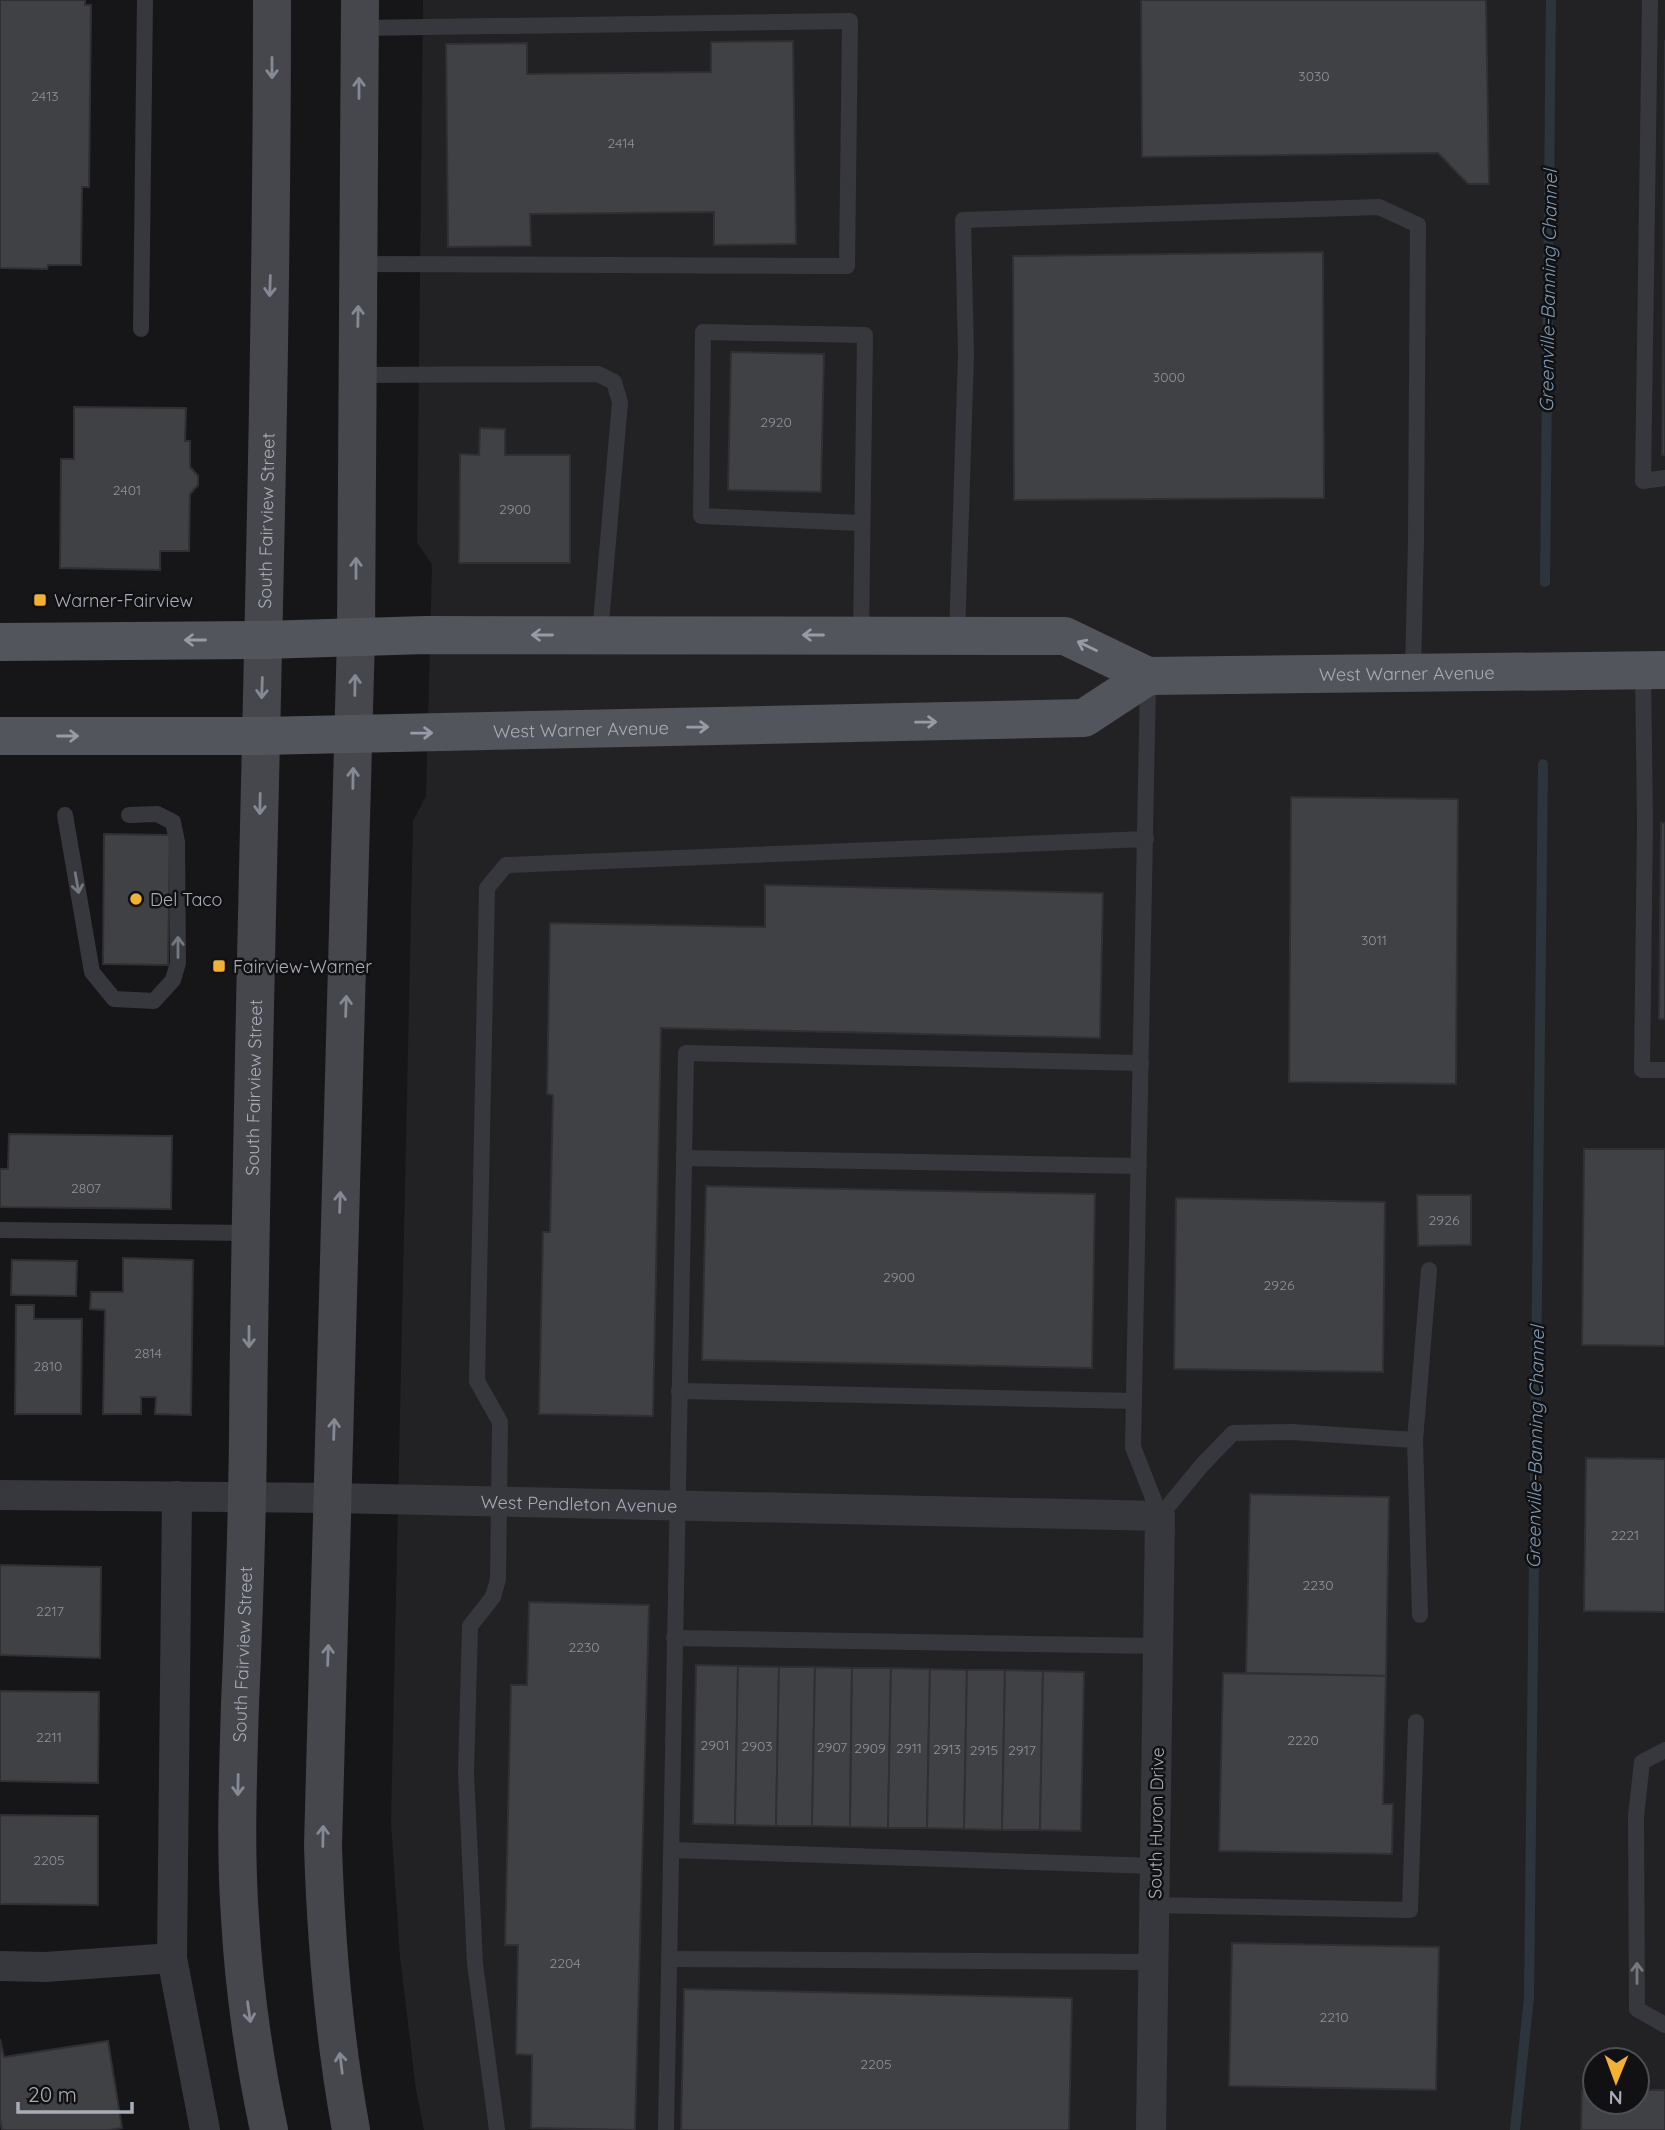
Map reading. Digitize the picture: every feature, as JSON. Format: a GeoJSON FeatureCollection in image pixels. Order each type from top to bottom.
{"type":"FeatureCollection","features":[{"type":"Feature","properties":{"kind":"main road","name":"South Fairview Street"},"geometry":{"type":"LineString","coordinates":[[268,2130],[248,2010],[239,1890],[239,1749],[248,1497],[250,1233],[272,218],[272,0]]}},
{"type":"Feature","properties":{"kind":"main road"},"geometry":{"type":"LineString","coordinates":[[351,2130],[335,2016],[323,1846],[356,636],[359,14]]}},
{"type":"Feature","properties":{"kind":"main road","name":"West Warner Avenue"},"geometry":{"type":"LineString","coordinates":[[0,642],[264,640],[356,636],[1065,636],[1148,676],[1654,670]]}},
{"type":"Feature","properties":{"kind":"main road","name":"West Warner Avenue"},"geometry":{"type":"LineString","coordinates":[[0,736],[354,735],[1084,719],[1148,676]]}},
{"type":"Feature","properties":{"kind":"street","name":"West Pendleton Avenue"},"geometry":{"type":"LineString","coordinates":[[0,1495],[332,1497],[1160,1516]]}},
{"type":"Feature","properties":{"kind":"street"},"geometry":{"type":"LineString","coordinates":[[177,1496],[172,1958],[205,2130]]}},
{"type":"Feature","properties":{"kind":"street","name":"South Huron Drive"},"geometry":{"type":"LineString","coordinates":[[1151,2130],[1160,1516]]}},
{"type":"Feature","properties":{"kind":"street"},"geometry":{"type":"LineString","coordinates":[[0,1966],[45,1967],[172,1958]]}},
{"type":"Feature","properties":{"kind":"lane"},"geometry":{"type":"LineString","coordinates":[[141,329],[145,0]]}},
{"type":"Feature","properties":{"kind":"lane"},"geometry":{"type":"LineString","coordinates":[[1650,0],[1643,481],[1665,478]]}},
{"type":"Feature","properties":{"kind":"lane"},"geometry":{"type":"LineString","coordinates":[[359,14],[849,21],[847,266],[359,264]]}},
{"type":"Feature","properties":{"kind":"lane"},"geometry":{"type":"LineString","coordinates":[[957,636],[966,355],[963,220],[1379,207],[1418,225],[1413,673]]}},
{"type":"Feature","properties":{"kind":"lane"},"geometry":{"type":"LineString","coordinates":[[861,635],[865,335],[703,331],[701,516],[862,523]]}},
{"type":"Feature","properties":{"kind":"lane"},"geometry":{"type":"LineString","coordinates":[[358,375],[598,374],[614,382],[620,402],[600,635]]}},
{"type":"Feature","properties":{"kind":"lane"},"geometry":{"type":"LineString","coordinates":[[1654,670],[1645,823],[1642,1070],[1665,1070]]}},
{"type":"Feature","properties":{"kind":"lane"},"geometry":{"type":"LineString","coordinates":[[1148,676],[1133,1447],[1160,1516],[1202,1465],[1233,1433],[1292,1432],[1415,1440]]}},
{"type":"Feature","properties":{"kind":"lane"},"geometry":{"type":"LineString","coordinates":[[65,815],[92,972],[114,999],[154,1001],[173,980],[178,963],[177,842],[173,822],[157,814],[130,815]]}},
{"type":"Feature","properties":{"kind":"lane"},"geometry":{"type":"LineString","coordinates":[[498,2130],[475,1964],[466,1773],[470,1626],[493,1597],[498,1578],[500,1422],[477,1381],[486,888],[506,865],[1146,839]]}},
{"type":"Feature","properties":{"kind":"lane"},"geometry":{"type":"LineString","coordinates":[[666,2130],[686,1054],[1141,1063]]}},
{"type":"Feature","properties":{"kind":"lane"},"geometry":{"type":"LineString","coordinates":[[684,1158],[1139,1166]]}},
{"type":"Feature","properties":{"kind":"lane"},"geometry":{"type":"LineString","coordinates":[[0,1230],[250,1233]]}},
{"type":"Feature","properties":{"kind":"lane"},"geometry":{"type":"LineString","coordinates":[[1420,1615],[1415,1440],[1429,1270]]}},
{"type":"Feature","properties":{"kind":"lane"},"geometry":{"type":"LineString","coordinates":[[679,1391],[1134,1401]]}},
{"type":"Feature","properties":{"kind":"lane"},"geometry":{"type":"LineString","coordinates":[[674,1638],[1158,1646]]}},
{"type":"Feature","properties":{"kind":"lane"},"geometry":{"type":"LineString","coordinates":[[1154,1905],[1410,1910],[1416,1722]]}},
{"type":"Feature","properties":{"kind":"lane"},"geometry":{"type":"LineString","coordinates":[[1665,1750],[1642,1762],[1636,1816],[1637,2009],[1665,2025]]}},
{"type":"Feature","properties":{"kind":"lane"},"geometry":{"type":"LineString","coordinates":[[671,1850],[1155,1866]]}},
{"type":"Feature","properties":{"kind":"lane"},"geometry":{"type":"LineString","coordinates":[[669,1959],[1153,1962]]}},
{"type":"Feature","properties":{"kind":"shaded area"},"geometry":{"type":"Polygon","coordinates":[[[423,0],[1665,0],[1665,2130],[424,2130],[416,2090],[400,1957],[391,1823],[413,821],[426,796],[432,565],[417,542],[423,0]]]}},
{"type":"Feature","properties":{"kind":"building"},"geometry":{"type":"Polygon","coordinates":[[[0,0],[85,0],[85,5],[91,5],[89,187],[82,187],[81,265],[48,265],[47,269],[0,268],[0,0]]]}},
{"type":"Feature","properties":{"kind":"building"},"geometry":{"type":"Polygon","coordinates":[[[1141,0],[1486,0],[1489,184],[1468,184],[1438,153],[1142,157],[1141,0]]]}},
{"type":"Feature","properties":{"kind":"building"},"geometry":{"type":"Polygon","coordinates":[[[1665,40],[1665,455],[1662,455],[1665,40]]]}},
{"type":"Feature","properties":{"kind":"building"},"geometry":{"type":"Polygon","coordinates":[[[793,41],[796,244],[714,245],[714,212],[530,214],[531,246],[448,247],[446,44],[527,43],[527,74],[711,72],[711,42],[793,41]]]}},
{"type":"Feature","properties":{"kind":"building"},"geometry":{"type":"Polygon","coordinates":[[[1323,252],[1324,498],[1014,500],[1013,256],[1323,252]]]}},
{"type":"Feature","properties":{"kind":"building"},"geometry":{"type":"Polygon","coordinates":[[[731,352],[824,354],[821,492],[728,490],[731,352]]]}},
{"type":"Feature","properties":{"kind":"building"},"geometry":{"type":"Polygon","coordinates":[[[74,407],[186,408],[185,441],[190,441],[190,467],[198,476],[198,485],[190,494],[189,551],[160,551],[160,570],[60,568],[61,459],[74,459],[74,407]]]}},
{"type":"Feature","properties":{"kind":"building"},"geometry":{"type":"Polygon","coordinates":[[[480,428],[505,429],[505,455],[570,455],[570,563],[459,563],[460,454],[479,455],[480,428]]]}},
{"type":"Feature","properties":{"kind":"building"},"geometry":{"type":"Polygon","coordinates":[[[1291,797],[1458,799],[1456,1084],[1289,1082],[1291,797]]]}},
{"type":"Feature","properties":{"kind":"building"},"geometry":{"type":"Polygon","coordinates":[[[1661,823],[1665,823],[1665,1019],[1659,1019],[1661,823]]]}},
{"type":"Feature","properties":{"kind":"building","name":"Del Taco"},"geometry":{"type":"Polygon","coordinates":[[[104,834],[170,835],[168,965],[103,964],[104,834]]]}},
{"type":"Feature","properties":{"kind":"building"},"geometry":{"type":"Polygon","coordinates":[[[765,885],[1103,893],[1100,1038],[661,1028],[653,1416],[539,1414],[543,1232],[550,1232],[553,1095],[547,1094],[550,923],[765,927],[765,885]]]}},
{"type":"Feature","properties":{"kind":"building"},"geometry":{"type":"Polygon","coordinates":[[[9,1134],[172,1136],[171,1209],[0,1207],[0,1169],[8,1169],[9,1134]]]}},
{"type":"Feature","properties":{"kind":"building"},"geometry":{"type":"Polygon","coordinates":[[[1584,1149],[1665,1149],[1665,1346],[1582,1345],[1584,1149]]]}},
{"type":"Feature","properties":{"kind":"building"},"geometry":{"type":"Polygon","coordinates":[[[706,1186],[1095,1194],[1092,1368],[702,1360],[706,1186]]]}},
{"type":"Feature","properties":{"kind":"building"},"geometry":{"type":"Polygon","coordinates":[[[1417,1195],[1471,1195],[1471,1245],[1418,1246],[1417,1195]]]}},
{"type":"Feature","properties":{"kind":"building"},"geometry":{"type":"Polygon","coordinates":[[[1176,1198],[1385,1202],[1383,1372],[1174,1369],[1176,1198]]]}},
{"type":"Feature","properties":{"kind":"building"},"geometry":{"type":"Polygon","coordinates":[[[123,1258],[193,1260],[191,1415],[155,1414],[156,1397],[141,1397],[141,1414],[103,1414],[105,1310],[90,1309],[91,1292],[123,1292],[123,1258]]]}},
{"type":"Feature","properties":{"kind":"building"},"geometry":{"type":"Polygon","coordinates":[[[12,1260],[77,1261],[76,1296],[11,1295],[12,1260]]]}},
{"type":"Feature","properties":{"kind":"building"},"geometry":{"type":"Polygon","coordinates":[[[16,1305],[34,1305],[34,1319],[82,1319],[81,1414],[15,1414],[16,1305]]]}},
{"type":"Feature","properties":{"kind":"building"},"geometry":{"type":"Polygon","coordinates":[[[1586,1458],[1665,1459],[1665,1612],[1584,1611],[1586,1458]]]}},
{"type":"Feature","properties":{"kind":"building"},"geometry":{"type":"Polygon","coordinates":[[[1250,1494],[1389,1497],[1386,1676],[1246,1673],[1250,1494]]]}},
{"type":"Feature","properties":{"kind":"building"},"geometry":{"type":"Polygon","coordinates":[[[0,1565],[101,1567],[100,1658],[0,1655],[0,1565]]]}},
{"type":"Feature","properties":{"kind":"building"},"geometry":{"type":"Polygon","coordinates":[[[529,1602],[649,1605],[635,2130],[531,2128],[532,2055],[516,2054],[518,1945],[505,1945],[511,1685],[527,1685],[529,1602]]]}},
{"type":"Feature","properties":{"kind":"building"},"geometry":{"type":"Polygon","coordinates":[[[696,1665],[738,1666],[735,1825],[693,1824],[696,1665]]]}},
{"type":"Feature","properties":{"kind":"building"},"geometry":{"type":"Polygon","coordinates":[[[738,1666],[779,1667],[776,1826],[735,1825],[738,1666]]]}},
{"type":"Feature","properties":{"kind":"building"},"geometry":{"type":"Polygon","coordinates":[[[779,1667],[815,1667],[812,1826],[776,1826],[779,1667]]]}},
{"type":"Feature","properties":{"kind":"building"},"geometry":{"type":"Polygon","coordinates":[[[815,1667],[852,1668],[850,1827],[812,1826],[815,1667]]]}},
{"type":"Feature","properties":{"kind":"building"},"geometry":{"type":"Polygon","coordinates":[[[852,1668],[891,1668],[888,1828],[850,1827],[852,1668]]]}},
{"type":"Feature","properties":{"kind":"building"},"geometry":{"type":"Polygon","coordinates":[[[891,1668],[930,1669],[927,1828],[888,1828],[891,1668]]]}},
{"type":"Feature","properties":{"kind":"building"},"geometry":{"type":"Polygon","coordinates":[[[930,1669],[967,1670],[964,1829],[927,1828],[930,1669]]]}},
{"type":"Feature","properties":{"kind":"building"},"geometry":{"type":"Polygon","coordinates":[[[967,1670],[1005,1670],[1002,1830],[964,1829],[967,1670]]]}},
{"type":"Feature","properties":{"kind":"building"},"geometry":{"type":"Polygon","coordinates":[[[1005,1670],[1043,1671],[1040,1830],[1002,1830],[1005,1670]]]}},
{"type":"Feature","properties":{"kind":"building"},"geometry":{"type":"Polygon","coordinates":[[[1043,1671],[1084,1672],[1081,1831],[1040,1830],[1043,1671]]]}},
{"type":"Feature","properties":{"kind":"building"},"geometry":{"type":"Polygon","coordinates":[[[1223,1673],[1386,1676],[1383,1804],[1393,1804],[1392,1854],[1219,1851],[1223,1673]]]}},
{"type":"Feature","properties":{"kind":"building"},"geometry":{"type":"Polygon","coordinates":[[[0,1691],[99,1692],[98,1783],[0,1781],[0,1691]]]}},
{"type":"Feature","properties":{"kind":"building"},"geometry":{"type":"Polygon","coordinates":[[[0,1815],[98,1816],[98,1905],[0,1904],[0,1815]]]}},
{"type":"Feature","properties":{"kind":"building"},"geometry":{"type":"Polygon","coordinates":[[[1232,1943],[1439,1947],[1436,2090],[1229,2086],[1232,1943]]]}},
{"type":"Feature","properties":{"kind":"building"},"geometry":{"type":"Polygon","coordinates":[[[684,1989],[1072,1998],[1069,2130],[681,2130],[684,1989]]]}},
{"type":"Feature","properties":{"kind":"building"},"geometry":{"type":"Polygon","coordinates":[[[0,2039],[4,2057],[108,2041],[122,2128],[2,2130],[0,2039]]]}},
{"type":"Feature","properties":{"kind":"building"},"geometry":{"type":"Polygon","coordinates":[[[1651,2090],[1665,2090],[1665,2130],[1581,2130],[1581,2116],[1651,2116],[1651,2090]]]}},
{"type":"Feature","properties":{"kind":"waterway","name":"Greenville-Banning Channel"},"geometry":{"type":"LineString","coordinates":[[1545,582],[1551,0]]}},
{"type":"Feature","properties":{"kind":"waterway","name":"Greenville-Banning Channel"},"geometry":{"type":"LineString","coordinates":[[1515,2130],[1529,1997],[1543,764]]}},
{"type":"Feature","properties":{"kind":"place","name":"Warner-Fairview"},"geometry":{"type":"Point","coordinates":[40,600]}},
{"type":"Feature","properties":{"kind":"place","name":"Del Taco"},"geometry":{"type":"Point","coordinates":[136,899]}},
{"type":"Feature","properties":{"kind":"place","name":"Fairview-Warner"},"geometry":{"type":"Point","coordinates":[219,966]}}]}
